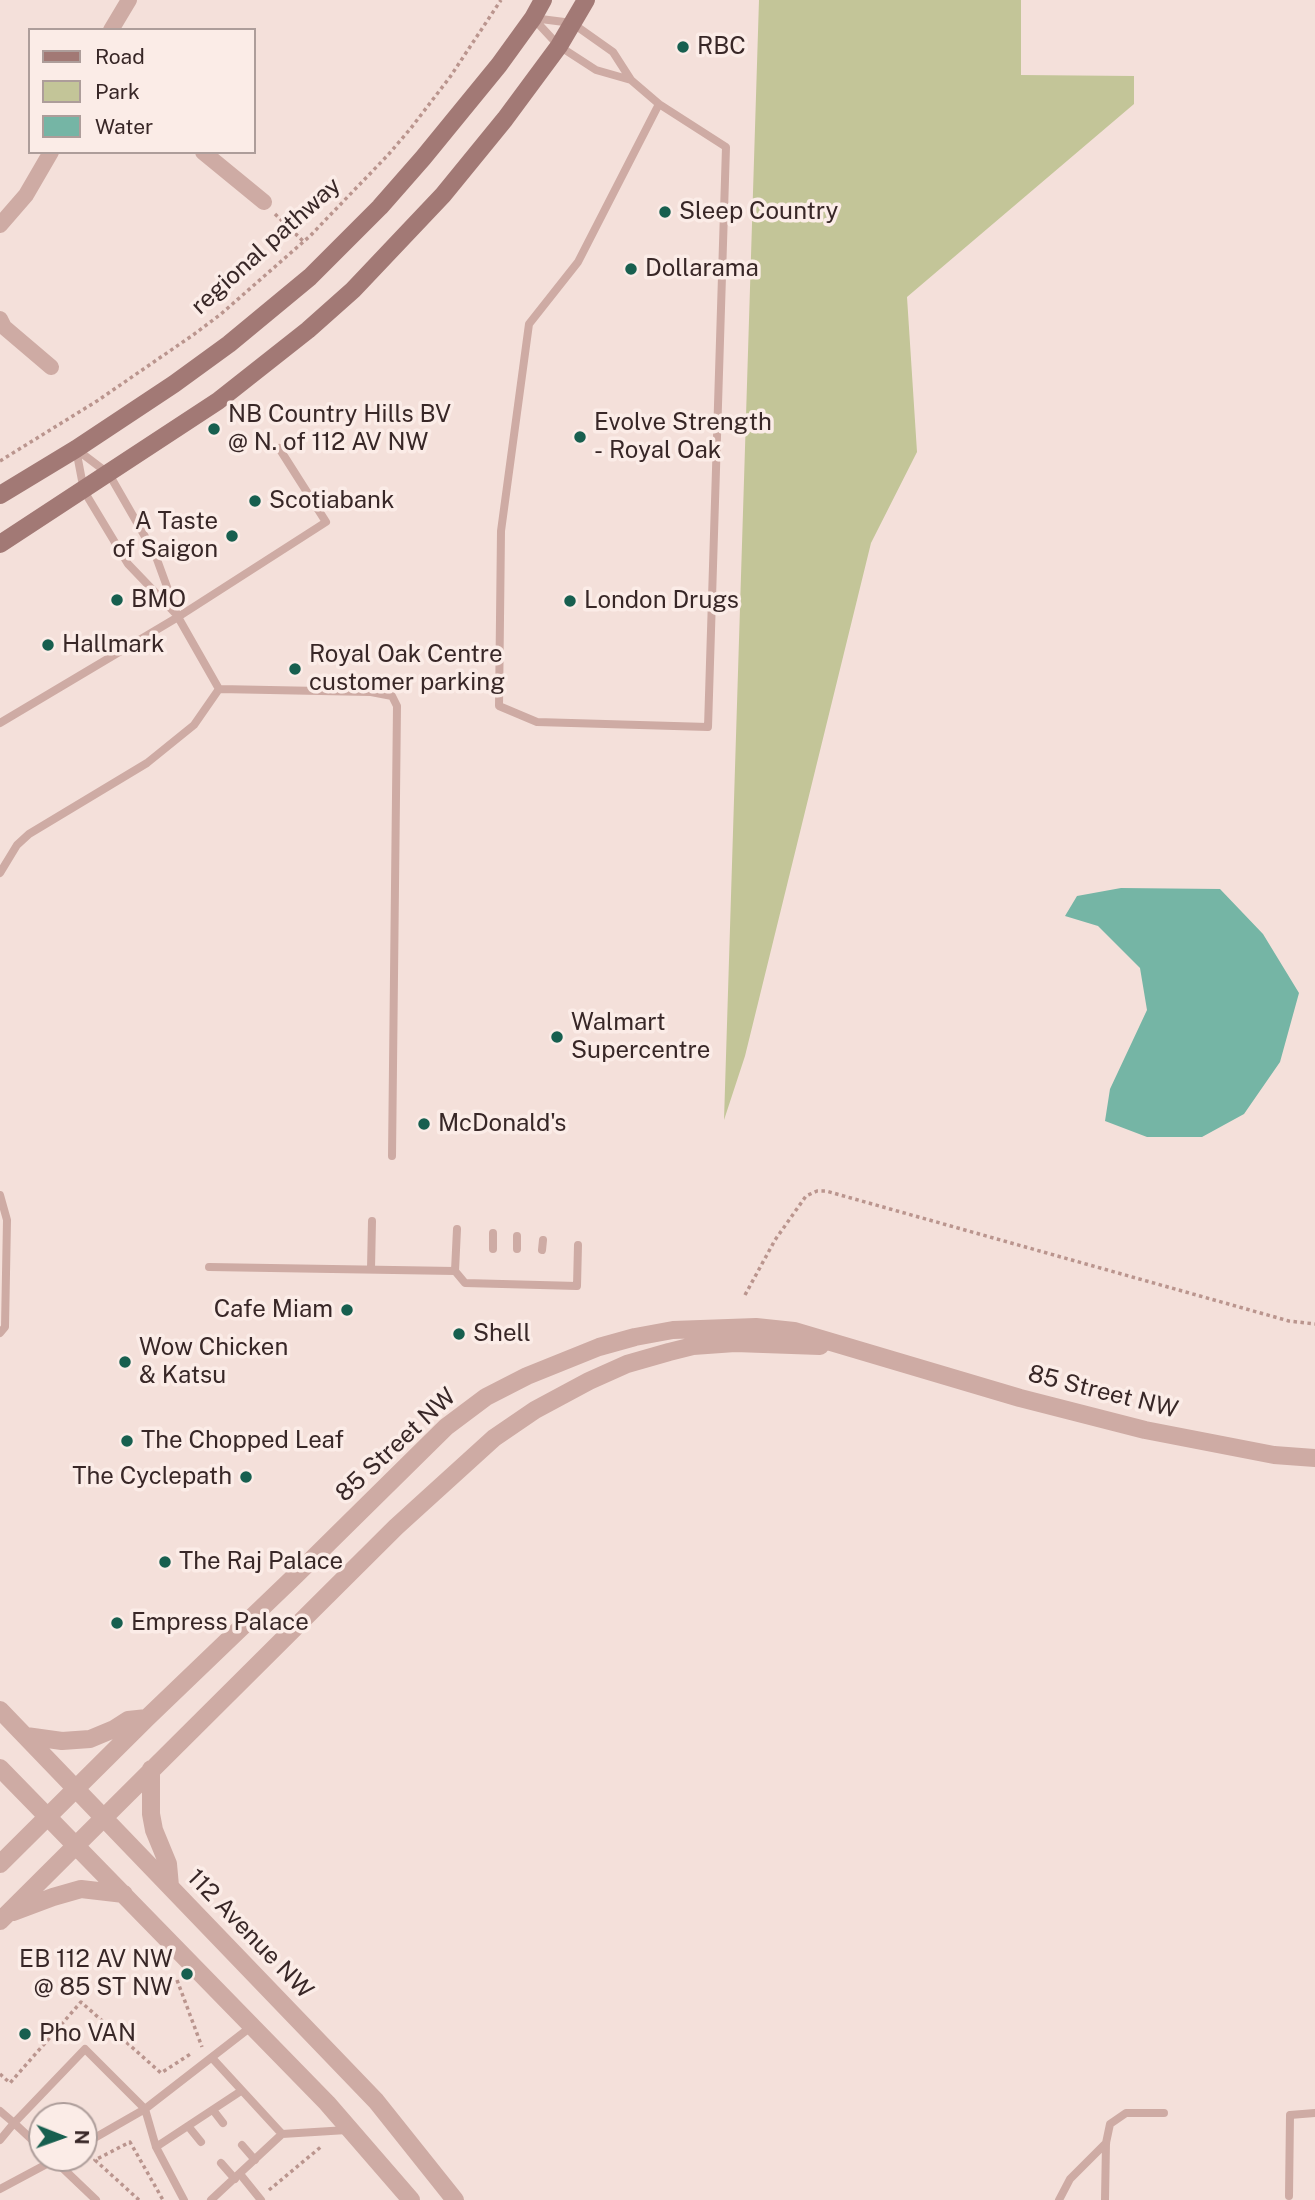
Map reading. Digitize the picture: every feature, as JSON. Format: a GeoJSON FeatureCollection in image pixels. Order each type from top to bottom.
{"type":"FeatureCollection","features":[{"type":"Feature","properties":{"kind":"main road"},"geometry":{"type":"LineString","coordinates":[[0,495],[76,449],[196,368],[310,277],[380,207],[414,168],[499,65],[543,0]]}},
{"type":"Feature","properties":{"kind":"main road"},"geometry":{"type":"LineString","coordinates":[[0,544],[218,401],[353,290],[443,195],[505,119],[559,46],[586,0]]}},
{"type":"Feature","properties":{"kind":"street"},"geometry":{"type":"LineString","coordinates":[[112,28],[129,0]]}},
{"type":"Feature","properties":{"kind":"street"},"geometry":{"type":"LineString","coordinates":[[0,225],[26,195],[50,154]]}},
{"type":"Feature","properties":{"kind":"street"},"geometry":{"type":"LineString","coordinates":[[205,154],[264,202]]}},
{"type":"Feature","properties":{"kind":"street"},"geometry":{"type":"LineString","coordinates":[[0,318],[4,327],[51,367]]}},
{"type":"Feature","properties":{"kind":"street","name":"85 Street NW"},"geometry":{"type":"LineString","coordinates":[[0,1864],[446,1427],[486,1397],[527,1376],[566,1359],[635,1336],[718,1327],[794,1331],[1020,1398],[1145,1430],[1274,1455],[1315,1458]]}},
{"type":"Feature","properties":{"kind":"street","name":"85 Street NW"},"geometry":{"type":"LineString","coordinates":[[3,1918],[452,1474],[494,1438],[535,1410],[627,1364],[693,1346],[776,1343],[832,1347],[883,1356]]}},
{"type":"Feature","properties":{"kind":"street","name":"112 Avenue NW"},"geometry":{"type":"LineString","coordinates":[[0,1710],[376,2101],[455,2200]]}},
{"type":"Feature","properties":{"kind":"street"},"geometry":{"type":"LineString","coordinates":[[26,1736],[62,1741],[90,1739],[128,1720],[147,1718]]}},
{"type":"Feature","properties":{"kind":"street"},"geometry":{"type":"LineString","coordinates":[[0,1768],[252,2026],[350,2130],[411,2200]]}},
{"type":"Feature","properties":{"kind":"street"},"geometry":{"type":"LineString","coordinates":[[151,1769],[151,1814],[154,1830],[168,1864],[170,1885]]}},
{"type":"Feature","properties":{"kind":"street"},"geometry":{"type":"LineString","coordinates":[[3,1918],[53,1897],[81,1889],[124,1894]]}},
{"type":"Feature","properties":{"kind":"lane"},"geometry":{"type":"LineString","coordinates":[[533,18],[572,23],[613,52],[631,80],[659,104],[726,147],[708,727],[537,722],[499,706],[501,531],[529,324],[578,262],[659,104]]}},
{"type":"Feature","properties":{"kind":"lane"},"geometry":{"type":"LineString","coordinates":[[533,18],[559,46],[596,70],[631,80]]}},
{"type":"Feature","properties":{"kind":"lane"},"geometry":{"type":"LineString","coordinates":[[0,723],[178,617],[326,522],[279,448]]}},
{"type":"Feature","properties":{"kind":"lane"},"geometry":{"type":"LineString","coordinates":[[76,449],[109,474],[155,554],[178,617],[219,689]]}},
{"type":"Feature","properties":{"kind":"lane"},"geometry":{"type":"LineString","coordinates":[[76,449],[84,491],[128,564],[178,617]]}},
{"type":"Feature","properties":{"kind":"lane"},"geometry":{"type":"LineString","coordinates":[[0,873],[17,845],[29,834],[147,763],[194,725],[219,689]]}},
{"type":"Feature","properties":{"kind":"lane"},"geometry":{"type":"LineString","coordinates":[[219,689],[371,692],[392,696],[397,706],[392,1156]]}},
{"type":"Feature","properties":{"kind":"lane"},"geometry":{"type":"LineString","coordinates":[[0,1195],[7,1220],[5,1327],[0,1333]]}},
{"type":"Feature","properties":{"kind":"lane"},"geometry":{"type":"LineString","coordinates":[[371,1269],[372,1222]]}},
{"type":"Feature","properties":{"kind":"lane"},"geometry":{"type":"LineString","coordinates":[[457,1229],[456,1271],[465,1283],[517,1280],[577,1286],[578,1245]]}},
{"type":"Feature","properties":{"kind":"lane"},"geometry":{"type":"LineString","coordinates":[[493,1233],[493,1249]]}},
{"type":"Feature","properties":{"kind":"lane"},"geometry":{"type":"LineString","coordinates":[[517,1236],[517,1249]]}},
{"type":"Feature","properties":{"kind":"lane"},"geometry":{"type":"LineString","coordinates":[[542,1240],[542,1250]]}},
{"type":"Feature","properties":{"kind":"lane"},"geometry":{"type":"LineString","coordinates":[[209,1267],[456,1271]]}},
{"type":"Feature","properties":{"kind":"lane"},"geometry":{"type":"LineString","coordinates":[[98,2136],[145,2109],[213,2059],[252,2026]]}},
{"type":"Feature","properties":{"kind":"lane"},"geometry":{"type":"LineString","coordinates":[[0,2140],[85,2049],[145,2109],[156,2147],[184,2200]]}},
{"type":"Feature","properties":{"kind":"lane"},"geometry":{"type":"LineString","coordinates":[[213,2059],[282,2134]]}},
{"type":"Feature","properties":{"kind":"lane"},"geometry":{"type":"LineString","coordinates":[[156,2147],[241,2091]]}},
{"type":"Feature","properties":{"kind":"lane"},"geometry":{"type":"LineString","coordinates":[[213,2110],[223,2123]]}},
{"type":"Feature","properties":{"kind":"lane"},"geometry":{"type":"LineString","coordinates":[[0,2111],[28,2136]]}},
{"type":"Feature","properties":{"kind":"lane"},"geometry":{"type":"LineString","coordinates":[[1105,2200],[1106,2143],[1110,2124],[1126,2113],[1164,2113]]}},
{"type":"Feature","properties":{"kind":"lane"},"geometry":{"type":"LineString","coordinates":[[1289,2196],[1290,2116],[1315,2113]]}},
{"type":"Feature","properties":{"kind":"lane"},"geometry":{"type":"LineString","coordinates":[[188,2126],[201,2142]]}},
{"type":"Feature","properties":{"kind":"lane"},"geometry":{"type":"LineString","coordinates":[[211,2200],[282,2134],[350,2130]]}},
{"type":"Feature","properties":{"kind":"lane"},"geometry":{"type":"LineString","coordinates":[[1059,2200],[1070,2179],[1106,2143]]}},
{"type":"Feature","properties":{"kind":"lane"},"geometry":{"type":"LineString","coordinates":[[242,2145],[255,2160]]}},
{"type":"Feature","properties":{"kind":"lane"},"geometry":{"type":"LineString","coordinates":[[221,2163],[261,2200]]}},
{"type":"Feature","properties":{"kind":"lane"},"geometry":{"type":"LineString","coordinates":[[0,2189],[31,2172]]}},
{"type":"Feature","properties":{"kind":"lane"},"geometry":{"type":"LineString","coordinates":[[68,2172],[96,2200]]}},
{"type":"Feature","properties":{"kind":"path","name":"regional pathway"},"geometry":{"type":"LineString","coordinates":[[0,461],[97,401],[193,335],[304,242],[388,156],[411,128],[450,77],[502,0]]}},
{"type":"Feature","properties":{"kind":"path"},"geometry":{"type":"LineString","coordinates":[[264,202],[304,242]]}},
{"type":"Feature","properties":{"kind":"path"},"geometry":{"type":"LineString","coordinates":[[745,1295],[775,1240],[806,1196],[817,1191],[826,1191],[1148,1283],[1289,1321],[1315,1324]]}},
{"type":"Feature","properties":{"kind":"path"},"geometry":{"type":"LineString","coordinates":[[0,2074],[10,2083],[81,2002],[162,2073],[205,2045],[177,1980]]}},
{"type":"Feature","properties":{"kind":"path"},"geometry":{"type":"LineString","coordinates":[[269,2190],[329,2140]]}},
{"type":"Feature","properties":{"kind":"path"},"geometry":{"type":"LineString","coordinates":[[139,2200],[95,2160],[130,2141],[163,2200]]}},
{"type":"Feature","properties":{"kind":"green space"},"geometry":{"type":"Polygon","coordinates":[[[759,0],[1021,0],[1021,75],[1134,76],[1134,104],[907,297],[917,452],[871,543],[745,1056],[724,1120],[759,0]]]}},
{"type":"Feature","properties":{"kind":"water"},"geometry":{"type":"Polygon","coordinates":[[[1121,888],[1220,889],[1263,934],[1299,993],[1280,1062],[1244,1114],[1202,1137],[1147,1137],[1105,1121],[1110,1089],[1147,1010],[1140,968],[1098,926],[1065,916],[1077,896],[1121,888]]]}},
{"type":"Feature","properties":{"kind":"place","name":"RBC"},"geometry":{"type":"Point","coordinates":[683,47]}},
{"type":"Feature","properties":{"kind":"place","name":"Sleep Country"},"geometry":{"type":"Point","coordinates":[665,212]}},
{"type":"Feature","properties":{"kind":"place","name":"Dollarama"},"geometry":{"type":"Point","coordinates":[631,269]}},
{"type":"Feature","properties":{"kind":"place","name":"NB Country Hills BV @ N. of 112 AV NW"},"geometry":{"type":"Point","coordinates":[214,429]}},
{"type":"Feature","properties":{"kind":"place","name":"Evolve Strength - Royal Oak"},"geometry":{"type":"Point","coordinates":[580,437]}},
{"type":"Feature","properties":{"kind":"place","name":"Scotiabank"},"geometry":{"type":"Point","coordinates":[255,501]}},
{"type":"Feature","properties":{"kind":"place","name":"A Taste of Saigon"},"geometry":{"type":"Point","coordinates":[232,536]}},
{"type":"Feature","properties":{"kind":"place","name":"BMO"},"geometry":{"type":"Point","coordinates":[117,600]}},
{"type":"Feature","properties":{"kind":"place","name":"London Drugs"},"geometry":{"type":"Point","coordinates":[570,601]}},
{"type":"Feature","properties":{"kind":"place","name":"Hallmark"},"geometry":{"type":"Point","coordinates":[48,645]}},
{"type":"Feature","properties":{"kind":"place","name":"Royal Oak Centre customer parking"},"geometry":{"type":"Point","coordinates":[295,669]}},
{"type":"Feature","properties":{"kind":"place","name":"Walmart Supercentre"},"geometry":{"type":"Point","coordinates":[557,1037]}},
{"type":"Feature","properties":{"kind":"place","name":"McDonald's"},"geometry":{"type":"Point","coordinates":[424,1124]}},
{"type":"Feature","properties":{"kind":"place","name":"Cafe Miam"},"geometry":{"type":"Point","coordinates":[347,1310]}},
{"type":"Feature","properties":{"kind":"place","name":"Shell"},"geometry":{"type":"Point","coordinates":[459,1334]}},
{"type":"Feature","properties":{"kind":"place","name":"Wow Chicken & Katsu"},"geometry":{"type":"Point","coordinates":[125,1362]}},
{"type":"Feature","properties":{"kind":"place","name":"The Chopped Leaf"},"geometry":{"type":"Point","coordinates":[127,1441]}},
{"type":"Feature","properties":{"kind":"place","name":"The Cyclepath"},"geometry":{"type":"Point","coordinates":[246,1477]}},
{"type":"Feature","properties":{"kind":"place","name":"The Raj Palace"},"geometry":{"type":"Point","coordinates":[165,1562]}},
{"type":"Feature","properties":{"kind":"place","name":"Empress Palace"},"geometry":{"type":"Point","coordinates":[117,1623]}},
{"type":"Feature","properties":{"kind":"place","name":"EB 112 AV NW @ 85 ST NW"},"geometry":{"type":"Point","coordinates":[187,1974]}},
{"type":"Feature","properties":{"kind":"place","name":"Pho VAN"},"geometry":{"type":"Point","coordinates":[25,2034]}}]}
